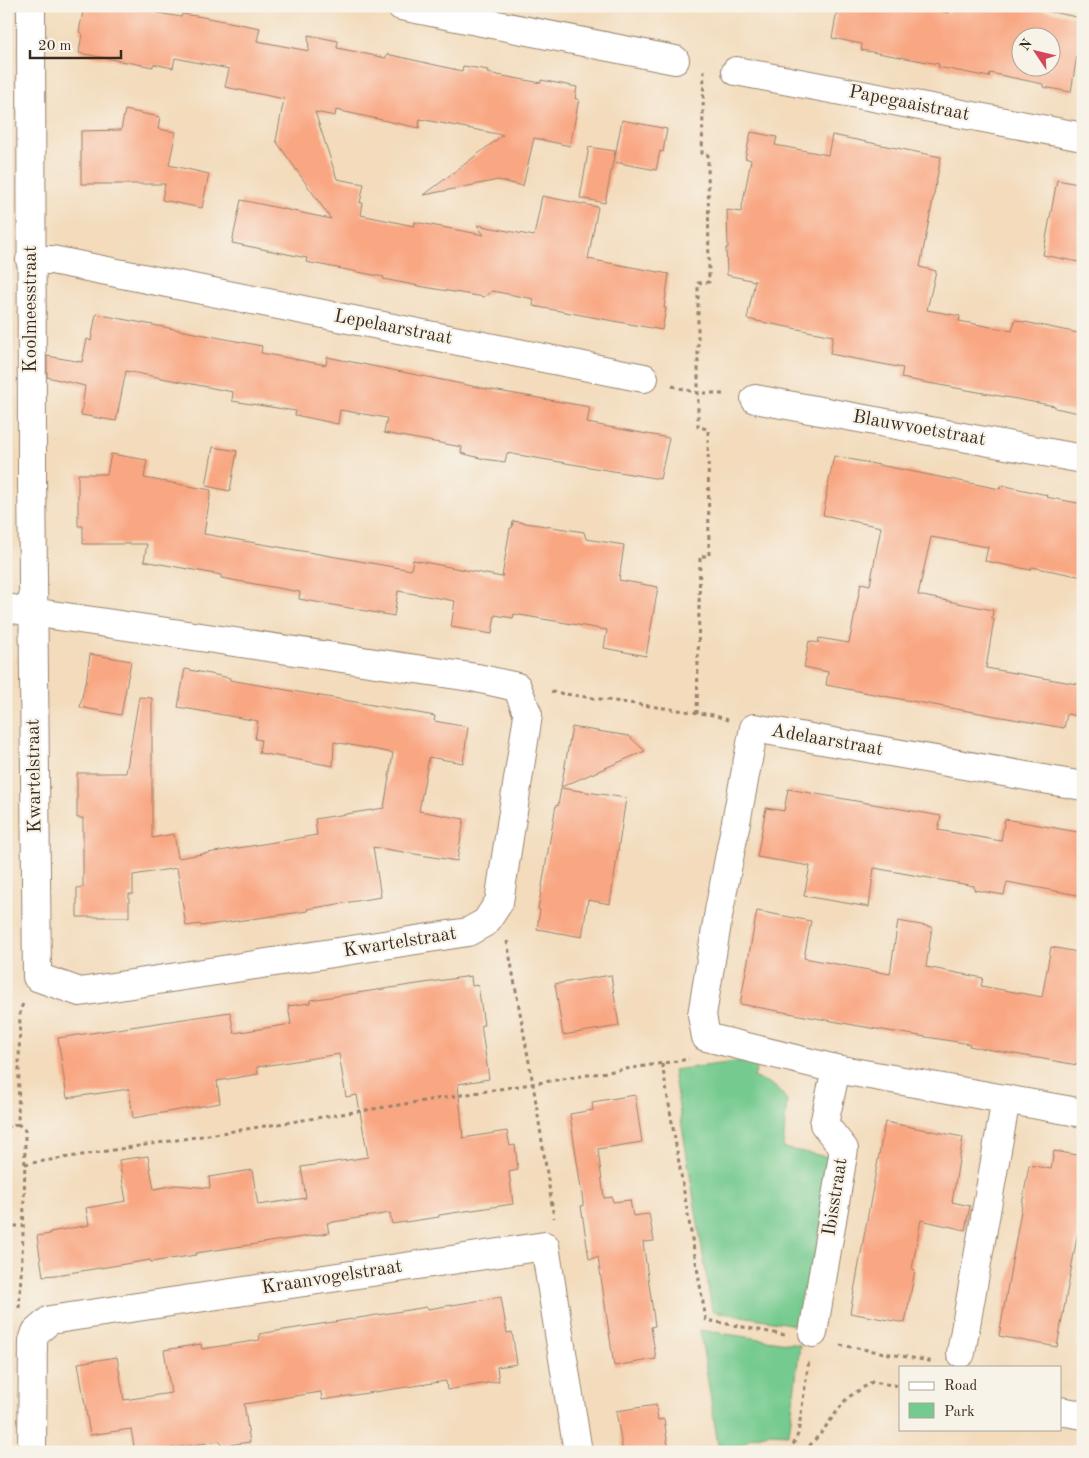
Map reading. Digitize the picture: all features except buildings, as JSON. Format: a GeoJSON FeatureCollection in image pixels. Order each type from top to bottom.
{"type":"FeatureCollection","features":[{"type":"Feature","properties":{"kind":"street","name":"Koolmeesstraat"},"geometry":{"type":"LineString","coordinates":[[31,6],[32,612]]}},
{"type":"Feature","properties":{"kind":"street"},"geometry":{"type":"LineString","coordinates":[[401,6],[675,60]]}},
{"type":"Feature","properties":{"kind":"street","name":"Papegaaistraat"},"geometry":{"type":"LineString","coordinates":[[736,71],[1083,137]]}},
{"type":"Feature","properties":{"kind":"street","name":"Lepelaarstraat"},"geometry":{"type":"LineString","coordinates":[[30,260],[52,260],[644,378]]}},
{"type":"Feature","properties":{"kind":"street","name":"Blauwvoetstraat"},"geometry":{"type":"LineString","coordinates":[[755,399],[1083,459]]}},
{"type":"Feature","properties":{"kind":"street"},"geometry":{"type":"LineString","coordinates":[[6,608],[477,678],[517,687],[528,715],[499,902],[486,922]]}},
{"type":"Feature","properties":{"kind":"street","name":"Kwartelstraat"},"geometry":{"type":"LineString","coordinates":[[32,612],[37,977],[80,992],[468,932],[486,922]]}},
{"type":"Feature","properties":{"kind":"street","name":"Adelaarstraat"},"geometry":{"type":"LineString","coordinates":[[706,1036],[702,1015],[719,911],[754,728],[1083,786]]}},
{"type":"Feature","properties":{"kind":"street"},"geometry":{"type":"LineString","coordinates":[[706,1036],[836,1069],[1083,1113]]}},
{"type":"Feature","properties":{"kind":"street","name":"Ibisstraat"},"geometry":{"type":"LineString","coordinates":[[812,1337],[844,1148],[824,1124],[836,1069]]}},
{"type":"Feature","properties":{"kind":"street"},"geometry":{"type":"LineString","coordinates":[[949,1358],[1006,1099]]}},
{"type":"Feature","properties":{"kind":"street"},"geometry":{"type":"LineString","coordinates":[[545,1246],[578,1452]]}},
{"type":"Feature","properties":{"kind":"street","name":"Kraanvogelstraat"},"geometry":{"type":"LineString","coordinates":[[36,1332],[50,1320],[545,1246]]}},
{"type":"Feature","properties":{"kind":"street"},"geometry":{"type":"LineString","coordinates":[[32,1452],[32,1352],[36,1332]]}},
{"type":"Feature","properties":{"kind":"street"},"geometry":{"type":"LineString","coordinates":[[1062,1411],[1083,1415]]}},
{"type":"Feature","properties":{"kind":"path"},"geometry":{"type":"LineString","coordinates":[[697,714],[700,556],[709,556],[708,429],[698,427],[698,284],[709,282],[708,155],[702,154],[704,66]]}},
{"type":"Feature","properties":{"kind":"path"},"geometry":{"type":"LineString","coordinates":[[644,378],[698,393],[715,393],[755,399]]}},
{"type":"Feature","properties":{"kind":"path"},"geometry":{"type":"LineString","coordinates":[[517,687],[713,715],[754,728]]}},
{"type":"Feature","properties":{"kind":"path"},"geometry":{"type":"LineString","coordinates":[[486,922],[507,940],[556,1226],[545,1246]]}},
{"type":"Feature","properties":{"kind":"path"},"geometry":{"type":"LineString","coordinates":[[18,1124],[20,1010],[37,977]]}},
{"type":"Feature","properties":{"kind":"path"},"geometry":{"type":"LineString","coordinates":[[25,1164],[698,1058],[706,1036]]}},
{"type":"Feature","properties":{"kind":"path"},"geometry":{"type":"LineString","coordinates":[[662,1064],[706,1320],[949,1358]]}},
{"type":"Feature","properties":{"kind":"path"},"geometry":{"type":"LineString","coordinates":[[6,1128],[18,1124]]}},
{"type":"Feature","properties":{"kind":"path"},"geometry":{"type":"LineString","coordinates":[[18,1124],[25,1130],[24,1226],[19,1308],[36,1332]]}},
{"type":"Feature","properties":{"kind":"path"},"geometry":{"type":"LineString","coordinates":[[6,1226],[24,1226]]}},
{"type":"Feature","properties":{"kind":"path"},"geometry":{"type":"LineString","coordinates":[[790,1452],[798,1434],[812,1337]]}},
{"type":"Feature","properties":{"kind":"path"},"geometry":{"type":"LineString","coordinates":[[804,1452],[847,1398],[872,1382],[899,1386]]}},
{"type":"Feature","properties":{"kind":"green space"},"geometry":{"type":"Polygon","coordinates":[[[759,1059],[754,1078],[774,1086],[787,1102],[783,1148],[833,1158],[802,1326],[712,1311],[673,1070],[759,1059]]]}},
{"type":"Feature","properties":{"kind":"green space"},"geometry":{"type":"Polygon","coordinates":[[[700,1330],[800,1345],[789,1434],[768,1433],[750,1438],[734,1452],[719,1452],[700,1330]]]}}]}
